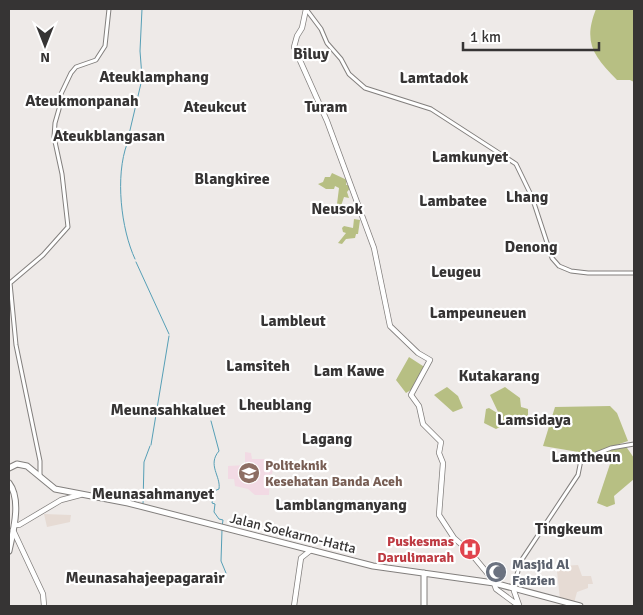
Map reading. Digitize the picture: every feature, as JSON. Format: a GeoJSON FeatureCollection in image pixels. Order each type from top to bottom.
{"type":"FeatureCollection","features":[{"type":"Feature","properties":{"kind":"highway","name":"Jalan Soekarno-Hatta"},"geometry":{"type":"LineString","coordinates":[[9,469],[17,464],[23,465],[40,476],[53,490],[95,497]]}},
{"type":"Feature","properties":{"kind":"highway","name":"Jalan Soekarno-Hatta"},"geometry":{"type":"LineString","coordinates":[[9,469],[18,465],[24,467],[55,489],[175,515],[374,566],[494,584],[514,591],[580,606]]}},
{"type":"Feature","properties":{"kind":"highway"},"geometry":{"type":"LineString","coordinates":[[9,484],[15,495],[14,532],[9,551]]}},
{"type":"Feature","properties":{"kind":"highway"},"geometry":{"type":"LineString","coordinates":[[9,484],[13,499],[9,546]]}},
{"type":"Feature","properties":{"kind":"highway"},"geometry":{"type":"LineString","coordinates":[[425,574],[425,603]]}},
{"type":"Feature","properties":{"kind":"highway","name":"Jalan Soekarno-Hatta"},"geometry":{"type":"LineString","coordinates":[[527,593],[574,606]]}},
{"type":"Feature","properties":{"kind":"main road"},"geometry":{"type":"LineString","coordinates":[[306,9],[302,28],[297,36],[294,47],[327,121],[374,248],[389,324],[418,353],[430,360],[411,394],[419,406],[423,424],[441,442],[439,452],[443,463],[439,515],[454,538],[469,551],[494,584],[496,590],[519,606]]}},
{"type":"Feature","properties":{"kind":"main road"},"geometry":{"type":"LineString","coordinates":[[44,606],[43,594],[14,532],[19,525],[66,498],[80,495]]}},
{"type":"Feature","properties":{"kind":"main road"},"geometry":{"type":"LineString","coordinates":[[294,606],[301,558],[310,550]]}},
{"type":"Feature","properties":{"kind":"main road"},"geometry":{"type":"LineString","coordinates":[[514,591],[519,606]]}},
{"type":"Feature","properties":{"kind":"street"},"geometry":{"type":"LineString","coordinates":[[40,476],[41,467],[16,345],[10,283],[41,257],[68,227],[61,167],[54,137],[60,96],[76,67],[96,60],[104,48],[108,34],[107,21],[109,9]]}},
{"type":"Feature","properties":{"kind":"street"},"geometry":{"type":"LineString","coordinates":[[306,9],[321,28],[327,43],[341,59],[349,74],[365,88],[431,109],[516,164],[532,197],[552,257],[559,266],[576,272],[634,273]]}},
{"type":"Feature","properties":{"kind":"street"},"geometry":{"type":"LineString","coordinates":[[514,591],[521,561],[578,475],[581,460],[606,449],[634,444]]}},
{"type":"Feature","properties":{"kind":"shaded area","name":"Politeknik Kesehatan Banda Aceh"},"geometry":{"type":"Polygon","coordinates":[[[245,452],[251,453],[252,459],[266,459],[266,464],[273,467],[272,474],[270,474],[269,495],[255,495],[248,489],[235,486],[234,479],[228,479],[228,466],[247,465],[245,464],[245,452]]]}},
{"type":"Feature","properties":{"kind":"shaded area"},"geometry":{"type":"Polygon","coordinates":[[[44,514],[71,515],[70,522],[47,527],[44,514]]]}},
{"type":"Feature","properties":{"kind":"shaded area"},"geometry":{"type":"Polygon","coordinates":[[[578,565],[582,576],[591,576],[593,584],[588,584],[588,588],[577,592],[574,603],[560,600],[557,571],[563,569],[563,566],[578,565]]]}},
{"type":"Feature","properties":{"kind":"green space"},"geometry":{"type":"Polygon","coordinates":[[[596,9],[634,9],[634,82],[630,80],[617,80],[596,56],[590,31],[596,9]]]}},
{"type":"Feature","properties":{"kind":"green space"},"geometry":{"type":"Polygon","coordinates":[[[332,173],[347,180],[346,185],[351,187],[347,192],[349,198],[344,197],[341,206],[337,204],[339,188],[335,186],[334,189],[326,189],[318,184],[323,182],[325,177],[330,177],[332,173]]]}},
{"type":"Feature","properties":{"kind":"green space"},"geometry":{"type":"Polygon","coordinates":[[[354,219],[360,220],[358,234],[356,234],[355,238],[346,239],[342,244],[338,243],[346,233],[343,232],[342,228],[344,226],[353,228],[354,219]]]}},
{"type":"Feature","properties":{"kind":"green space"},"geometry":{"type":"Polygon","coordinates":[[[409,357],[426,368],[414,388],[406,393],[396,380],[409,357]]]}},
{"type":"Feature","properties":{"kind":"green space"},"geometry":{"type":"Polygon","coordinates":[[[447,387],[458,396],[463,408],[453,412],[434,395],[447,387]]]}},
{"type":"Feature","properties":{"kind":"green space"},"geometry":{"type":"Polygon","coordinates":[[[505,387],[520,398],[521,407],[528,409],[528,423],[505,427],[504,425],[496,429],[484,423],[486,409],[489,408],[499,414],[490,395],[505,387]]]}},
{"type":"Feature","properties":{"kind":"green space"},"geometry":{"type":"Polygon","coordinates":[[[610,406],[617,413],[628,441],[590,454],[543,446],[555,407],[610,406]]]}},
{"type":"Feature","properties":{"kind":"green space"},"geometry":{"type":"Polygon","coordinates":[[[625,445],[634,458],[634,479],[614,496],[615,504],[607,507],[597,503],[610,464],[600,459],[599,453],[625,445]]]}},
{"type":"Feature","properties":{"kind":"waterway"},"geometry":{"type":"LineString","coordinates":[[142,9],[140,51],[142,77]]}},
{"type":"Feature","properties":{"kind":"waterway"},"geometry":{"type":"LineString","coordinates":[[127,143],[142,79]]}},
{"type":"Feature","properties":{"kind":"waterway"},"geometry":{"type":"LineString","coordinates":[[127,144],[121,171],[121,202],[126,233],[135,259]]}},
{"type":"Feature","properties":{"kind":"waterway"},"geometry":{"type":"LineString","coordinates":[[136,262],[169,334]]}},
{"type":"Feature","properties":{"kind":"waterway"},"geometry":{"type":"LineString","coordinates":[[151,445],[169,336]]}},
{"type":"Feature","properties":{"kind":"waterway"},"geometry":{"type":"LineString","coordinates":[[211,421],[219,451],[214,461],[219,489],[214,491],[212,503],[215,504],[214,512],[219,519],[223,520],[222,527]]}},
{"type":"Feature","properties":{"kind":"waterway"},"geometry":{"type":"LineString","coordinates":[[143,504],[144,462],[150,446]]}},
{"type":"Feature","properties":{"kind":"waterway"},"geometry":{"type":"LineString","coordinates":[[222,530],[221,561],[226,573]]}},
{"type":"Feature","properties":{"kind":"place","name":"Politeknik Kesehatan Banda Aceh"},"geometry":{"type":"Point","coordinates":[249,473]}},
{"type":"Feature","properties":{"kind":"place","name":"Puskesmas Darulimarah"},"geometry":{"type":"Point","coordinates":[470,549]}},
{"type":"Feature","properties":{"kind":"place","name":"Masjid Al Faizien"},"geometry":{"type":"Point","coordinates":[496,572]}},
{"type":"Feature","properties":{"kind":"district","name":"Biluy"},"geometry":{"type":"Point","coordinates":[311,53]}},
{"type":"Feature","properties":{"kind":"district","name":"Ateuklamphang"},"geometry":{"type":"Point","coordinates":[154,76]}},
{"type":"Feature","properties":{"kind":"district","name":"Lamtadok"},"geometry":{"type":"Point","coordinates":[434,77]}},
{"type":"Feature","properties":{"kind":"district","name":"Ateukmonpanah"},"geometry":{"type":"Point","coordinates":[82,100]}},
{"type":"Feature","properties":{"kind":"district","name":"Ateukcut"},"geometry":{"type":"Point","coordinates":[215,106]}},
{"type":"Feature","properties":{"kind":"district","name":"Turam"},"geometry":{"type":"Point","coordinates":[326,106]}},
{"type":"Feature","properties":{"kind":"district","name":"Ateukblangasan"},"geometry":{"type":"Point","coordinates":[109,135]}},
{"type":"Feature","properties":{"kind":"district","name":"Lamkunyet"},"geometry":{"type":"Point","coordinates":[470,156]}},
{"type":"Feature","properties":{"kind":"district","name":"Blangkiree"},"geometry":{"type":"Point","coordinates":[232,178]}},
{"type":"Feature","properties":{"kind":"district","name":"Lhang"},"geometry":{"type":"Point","coordinates":[527,196]}},
{"type":"Feature","properties":{"kind":"district","name":"Lambatee"},"geometry":{"type":"Point","coordinates":[453,200]}},
{"type":"Feature","properties":{"kind":"district","name":"Neusok"},"geometry":{"type":"Point","coordinates":[337,208]}},
{"type":"Feature","properties":{"kind":"district","name":"Denong"},"geometry":{"type":"Point","coordinates":[531,246]}},
{"type":"Feature","properties":{"kind":"district","name":"Leugeu"},"geometry":{"type":"Point","coordinates":[456,271]}},
{"type":"Feature","properties":{"kind":"district","name":"Lampeuneuen"},"geometry":{"type":"Point","coordinates":[478,312]}},
{"type":"Feature","properties":{"kind":"district","name":"Lambleut"},"geometry":{"type":"Point","coordinates":[293,320]}},
{"type":"Feature","properties":{"kind":"district","name":"Lamsiteh"},"geometry":{"type":"Point","coordinates":[258,365]}},
{"type":"Feature","properties":{"kind":"district","name":"Lam Kawe"},"geometry":{"type":"Point","coordinates":[349,370]}},
{"type":"Feature","properties":{"kind":"district","name":"Kutakarang"},"geometry":{"type":"Point","coordinates":[499,375]}},
{"type":"Feature","properties":{"kind":"district","name":"Lheublang"},"geometry":{"type":"Point","coordinates":[275,404]}},
{"type":"Feature","properties":{"kind":"district","name":"Meunasahkaluet"},"geometry":{"type":"Point","coordinates":[168,409]}},
{"type":"Feature","properties":{"kind":"district","name":"Lamsidaya"},"geometry":{"type":"Point","coordinates":[534,419]}},
{"type":"Feature","properties":{"kind":"district","name":"Lagang"},"geometry":{"type":"Point","coordinates":[327,438]}},
{"type":"Feature","properties":{"kind":"district","name":"Lamtheun"},"geometry":{"type":"Point","coordinates":[586,456]}},
{"type":"Feature","properties":{"kind":"district","name":"Meunasahmanyet"},"geometry":{"type":"Point","coordinates":[153,493]}},
{"type":"Feature","properties":{"kind":"district","name":"Lamblangmanyang"},"geometry":{"type":"Point","coordinates":[341,504]}},
{"type":"Feature","properties":{"kind":"district","name":"Tingkeum"},"geometry":{"type":"Point","coordinates":[569,528]}},
{"type":"Feature","properties":{"kind":"district","name":"Meunasahajeepagarair"},"geometry":{"type":"Point","coordinates":[145,577]}}]}
